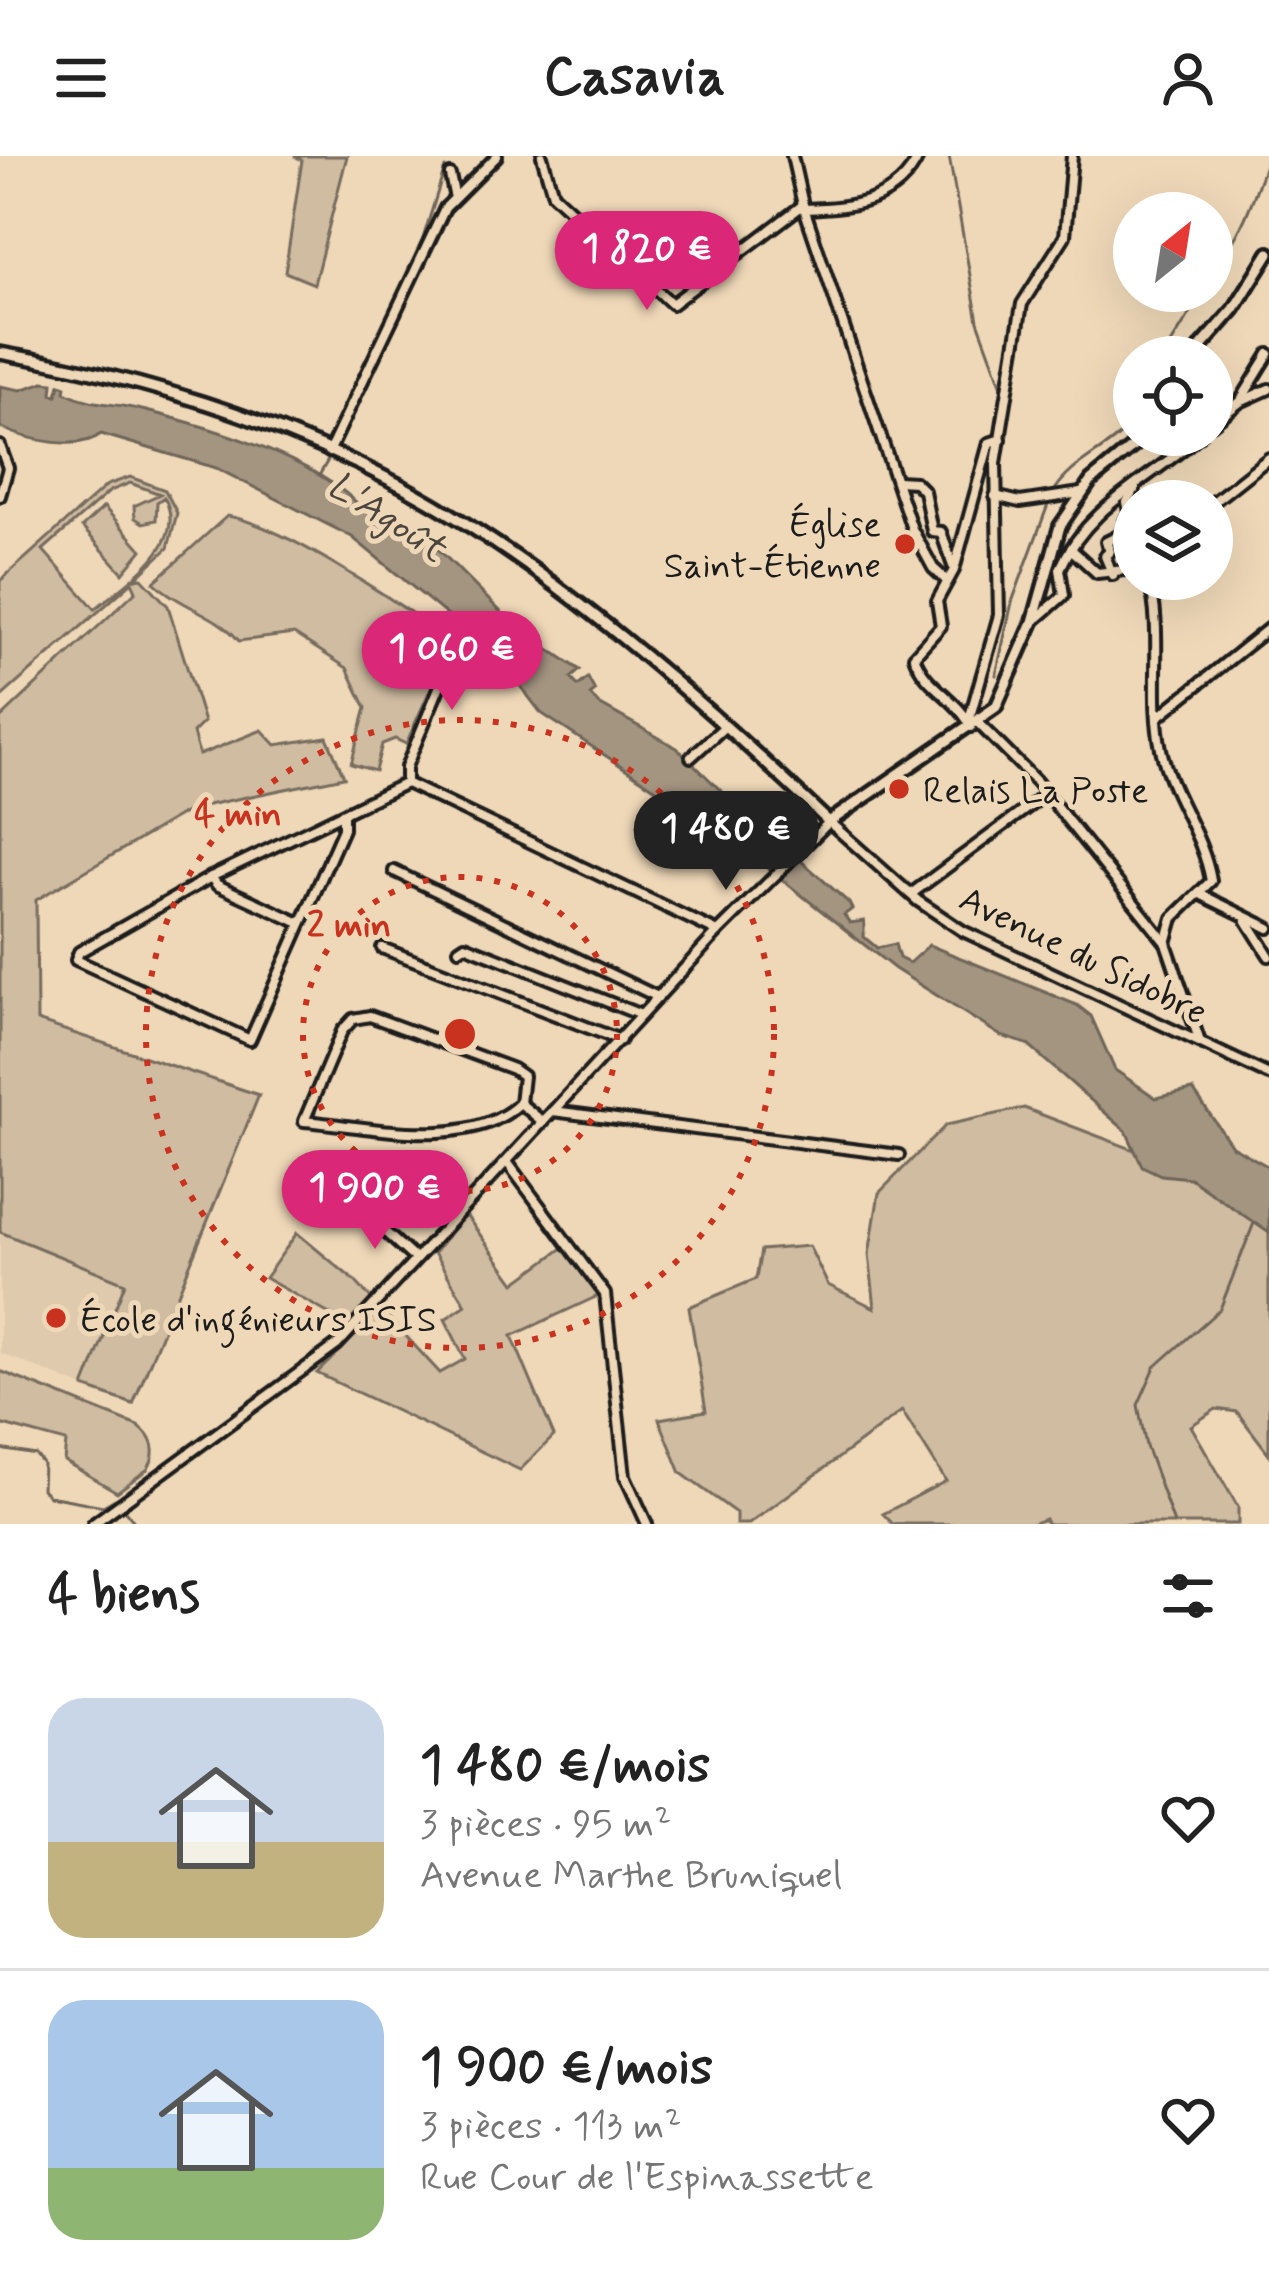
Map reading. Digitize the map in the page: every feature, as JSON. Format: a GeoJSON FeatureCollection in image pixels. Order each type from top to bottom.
{"type":"FeatureCollection","features":[{"type":"Feature","properties":{"kind":"main road"},"geometry":{"type":"LineString","coordinates":[[1210,336],[1269,254]]}},
{"type":"Feature","properties":{"kind":"main road"},"geometry":{"type":"LineString","coordinates":[[0,353],[139,380],[396,483],[513,557],[723,728],[829,822],[972,723],[1008,689],[1034,622],[1048,551],[1081,493],[1123,456]]}},
{"type":"Feature","properties":{"kind":"street"},"geometry":{"type":"LineString","coordinates":[[328,453],[454,194],[497,156]]}},
{"type":"Feature","properties":{"kind":"street"},"geometry":{"type":"LineString","coordinates":[[542,156],[553,194],[672,304],[804,207],[860,206],[877,200],[905,179],[919,156]]}},
{"type":"Feature","properties":{"kind":"street"},"geometry":{"type":"LineString","coordinates":[[792,156],[804,207],[915,535],[933,568],[946,580]]}},
{"type":"Feature","properties":{"kind":"street"},"geometry":{"type":"LineString","coordinates":[[972,723],[970,716],[999,615],[1002,565],[994,496],[1022,304],[1065,236],[1072,156]]}},
{"type":"Feature","properties":{"kind":"street"},"geometry":{"type":"LineString","coordinates":[[450,175],[454,194]]}},
{"type":"Feature","properties":{"kind":"street"},"geometry":{"type":"LineString","coordinates":[[1240,402],[1269,354]]}},
{"type":"Feature","properties":{"kind":"street"},"geometry":{"type":"LineString","coordinates":[[1233,408],[1269,389]]}},
{"type":"Feature","properties":{"kind":"street"},"geometry":{"type":"LineString","coordinates":[[1001,439],[989,442],[954,570],[937,601],[941,626],[914,656],[932,688],[954,700],[1046,794],[1166,943],[1199,1039]]}},
{"type":"Feature","properties":{"kind":"street"},"geometry":{"type":"LineString","coordinates":[[0,446],[8,468],[0,496]]}},
{"type":"Feature","properties":{"kind":"street"},"geometry":{"type":"LineString","coordinates":[[1143,480],[1174,456]]}},
{"type":"Feature","properties":{"kind":"street"},"geometry":{"type":"LineString","coordinates":[[1233,486],[1269,458]]}},
{"type":"Feature","properties":{"kind":"street"},"geometry":{"type":"LineString","coordinates":[[897,481],[915,482],[924,491],[932,531]]}},
{"type":"Feature","properties":{"kind":"street"},"geometry":{"type":"LineString","coordinates":[[994,496],[1020,502],[1081,493]]}},
{"type":"Feature","properties":{"kind":"street"},"geometry":{"type":"LineString","coordinates":[[1034,622],[1064,595],[1060,569],[1102,506],[1113,499]]}},
{"type":"Feature","properties":{"kind":"street"},"geometry":{"type":"LineString","coordinates":[[915,535],[941,532],[954,570]]}},
{"type":"Feature","properties":{"kind":"street"},"geometry":{"type":"LineString","coordinates":[[1072,551],[1097,573],[1113,575],[1105,556],[1110,551],[1106,542],[1113,538]]}},
{"type":"Feature","properties":{"kind":"street"},"geometry":{"type":"LineString","coordinates":[[1150,600],[1157,718],[1174,797],[1208,865],[1211,881],[1202,895],[1173,918],[1166,943]]}},
{"type":"Feature","properties":{"kind":"street"},"geometry":{"type":"LineString","coordinates":[[1157,718],[1269,628]]}},
{"type":"Feature","properties":{"kind":"street"},"geometry":{"type":"LineString","coordinates":[[406,783],[406,767],[459,640]]}},
{"type":"Feature","properties":{"kind":"street"},"geometry":{"type":"LineString","coordinates":[[691,757],[723,728]]}},
{"type":"Feature","properties":{"kind":"street"},"geometry":{"type":"LineString","coordinates":[[343,815],[343,829],[250,1040],[75,958],[211,877],[406,783]]}},
{"type":"Feature","properties":{"kind":"street"},"geometry":{"type":"LineString","coordinates":[[406,783],[718,932]]}},
{"type":"Feature","properties":{"kind":"street"},"geometry":{"type":"LineString","coordinates":[[910,894],[1046,794]]}},
{"type":"Feature","properties":{"kind":"street"},"geometry":{"type":"LineString","coordinates":[[93,1524],[312,1368],[718,932],[829,822]]}},
{"type":"Feature","properties":{"kind":"street","name":"Avenue du Sidobre"},"geometry":{"type":"LineString","coordinates":[[829,822],[910,894],[963,931],[1269,1075]]}},
{"type":"Feature","properties":{"kind":"street"},"geometry":{"type":"LineString","coordinates":[[394,871],[659,997]]}},
{"type":"Feature","properties":{"kind":"street"},"geometry":{"type":"LineString","coordinates":[[211,877],[218,885],[300,923]]}},
{"type":"Feature","properties":{"kind":"street"},"geometry":{"type":"LineString","coordinates":[[1202,895],[1269,928]]}},
{"type":"Feature","properties":{"kind":"street"},"geometry":{"type":"LineString","coordinates":[[1247,920],[1269,956]]}},
{"type":"Feature","properties":{"kind":"street"},"geometry":{"type":"LineString","coordinates":[[459,949],[465,945],[642,1015]]}},
{"type":"Feature","properties":{"kind":"street"},"geometry":{"type":"LineString","coordinates":[[382,948],[620,1040]]}},
{"type":"Feature","properties":{"kind":"street"},"geometry":{"type":"LineString","coordinates":[[370,1016],[513,1069],[523,1076],[520,1103],[509,1114],[462,1129],[304,1121],[342,1031],[352,1019],[370,1016]]}},
{"type":"Feature","properties":{"kind":"street"},"geometry":{"type":"LineString","coordinates":[[520,1103],[543,1122]]}},
{"type":"Feature","properties":{"kind":"street"},"geometry":{"type":"LineString","coordinates":[[554,1111],[899,1155]]}},
{"type":"Feature","properties":{"kind":"street"},"geometry":{"type":"LineString","coordinates":[[507,1162],[605,1294],[625,1476],[647,1524]]}},
{"type":"Feature","properties":{"kind":"street"},"geometry":{"type":"LineString","coordinates":[[363,1212],[416,1259]]}},
{"type":"Feature","properties":{"kind":"shaded area"},"geometry":{"type":"Polygon","coordinates":[[[294,156],[347,156],[314,284],[285,272],[302,160],[294,156]]]}},
{"type":"Feature","properties":{"kind":"shaded area"},"geometry":{"type":"Polygon","coordinates":[[[53,383],[52,394],[57,395],[60,384],[66,386],[65,392],[85,400],[168,417],[259,446],[316,473],[361,507],[363,502],[371,504],[364,509],[439,550],[515,626],[580,670],[571,678],[578,686],[588,678],[595,691],[590,695],[599,704],[677,748],[747,816],[768,827],[768,841],[782,844],[849,903],[852,909],[844,915],[850,923],[864,921],[864,937],[877,948],[895,944],[899,958],[909,963],[929,945],[1077,1005],[1091,1016],[1115,1070],[1156,1098],[1193,1090],[1232,1146],[1269,1167],[1269,1233],[1190,1178],[1161,1175],[1142,1166],[1126,1131],[1027,1044],[1001,1036],[895,969],[719,830],[679,811],[656,789],[541,713],[498,657],[352,537],[216,468],[101,434],[66,443],[38,440],[0,427],[0,386],[21,390],[53,383]]]}},
{"type":"Feature","properties":{"kind":"shaded area"},"geometry":{"type":"Polygon","coordinates":[[[130,477],[165,490],[177,513],[168,548],[135,579],[142,578],[168,606],[204,722],[193,733],[199,755],[262,730],[276,745],[327,737],[344,777],[193,808],[36,900],[37,1021],[259,1095],[133,1404],[84,1387],[125,1283],[0,1232],[0,719],[136,591],[132,582],[0,698],[0,581],[107,485],[130,477]],[[130,483],[110,491],[43,550],[95,609],[138,574],[162,546],[170,514],[164,497],[157,502],[156,520],[143,523],[135,518],[134,506],[160,494],[130,483]]]}},
{"type":"Feature","properties":{"kind":"shaded area"},"geometry":{"type":"Polygon","coordinates":[[[104,507],[142,550],[123,573],[82,527],[104,507]]]}},
{"type":"Feature","properties":{"kind":"shaded area"},"geometry":{"type":"Polygon","coordinates":[[[227,516],[304,547],[436,630],[440,667],[406,744],[395,739],[382,744],[375,771],[351,764],[366,708],[347,668],[294,634],[239,641],[221,624],[154,582],[227,516]]]}},
{"type":"Feature","properties":{"kind":"shaded area"},"geometry":{"type":"Polygon","coordinates":[[[1024,1108],[1174,1165],[1269,1232],[1269,1454],[1237,1412],[1216,1409],[1191,1426],[1238,1507],[1238,1524],[1047,1524],[1045,1519],[1032,1524],[893,1524],[883,1514],[946,1481],[902,1411],[749,1524],[736,1524],[736,1513],[681,1473],[659,1419],[706,1411],[689,1307],[756,1279],[761,1250],[809,1246],[828,1285],[875,1308],[869,1254],[879,1193],[946,1125],[1024,1108]]]}},
{"type":"Feature","properties":{"kind":"shaded area"},"geometry":{"type":"Polygon","coordinates":[[[465,1214],[515,1283],[564,1247],[600,1295],[512,1336],[554,1436],[520,1470],[317,1373],[360,1331],[265,1278],[297,1233],[355,1281],[440,1373],[465,1359],[445,1319],[466,1305],[434,1253],[465,1214]]]}},
{"type":"Feature","properties":{"kind":"shaded area","name":"École d'ingénieurs ISIS"},"geometry":{"type":"Polygon","coordinates":[[[0,1232],[126,1284],[84,1387],[0,1353],[0,1232]]]}},
{"type":"Feature","properties":{"kind":"shaded area"},"geometry":{"type":"Polygon","coordinates":[[[0,1371],[138,1426],[152,1445],[148,1469],[117,1492],[64,1461],[66,1442],[0,1424],[0,1371]]]}},
{"type":"Feature","properties":{"kind":"waterway"},"geometry":{"type":"LineString","coordinates":[[949,156],[978,321],[1004,392]]}},
{"type":"Feature","properties":{"kind":"waterway"},"geometry":{"type":"LineString","coordinates":[[1233,241],[1268,156]]}},
{"type":"Feature","properties":{"kind":"waterway"},"geometry":{"type":"LineString","coordinates":[[417,258],[445,168]]}},
{"type":"Feature","properties":{"kind":"waterway"},"geometry":{"type":"LineString","coordinates":[[1176,336],[1191,312]]}},
{"type":"Feature","properties":{"kind":"waterway"},"geometry":{"type":"LineString","coordinates":[[354,409],[402,314]]}},
{"type":"Feature","properties":{"kind":"waterway"},"geometry":{"type":"LineString","coordinates":[[1053,493],[1071,472],[1113,440]]}},
{"type":"Feature","properties":{"kind":"waterway","name":"L'Agoût"},"geometry":{"type":"LineString","coordinates":[[320,474],[328,460]]}},
{"type":"Feature","properties":{"kind":"waterway"},"geometry":{"type":"LineString","coordinates":[[996,675],[1012,602],[1049,502]]}},
{"type":"Feature","properties":{"kind":"waterway"},"geometry":{"type":"LineString","coordinates":[[1174,1524],[1146,1446],[1138,1405],[1155,1367],[1220,1309],[1254,1223]]}},
{"type":"Feature","properties":{"kind":"waterway"},"geometry":{"type":"LineString","coordinates":[[0,1449],[36,1455],[43,1464],[42,1489],[49,1496],[103,1506],[115,1499],[136,1524]]}},
{"type":"Feature","properties":{"kind":"place","name":"Église Saint-Étienne"},"geometry":{"type":"Point","coordinates":[905,544]}},
{"type":"Feature","properties":{"kind":"place","name":"Relais La Poste"},"geometry":{"type":"Point","coordinates":[899,789]}},
{"type":"Feature","properties":{"kind":"place","name":"École d'ingénieurs ISIS"},"geometry":{"type":"Point","coordinates":[56,1318]}}]}
